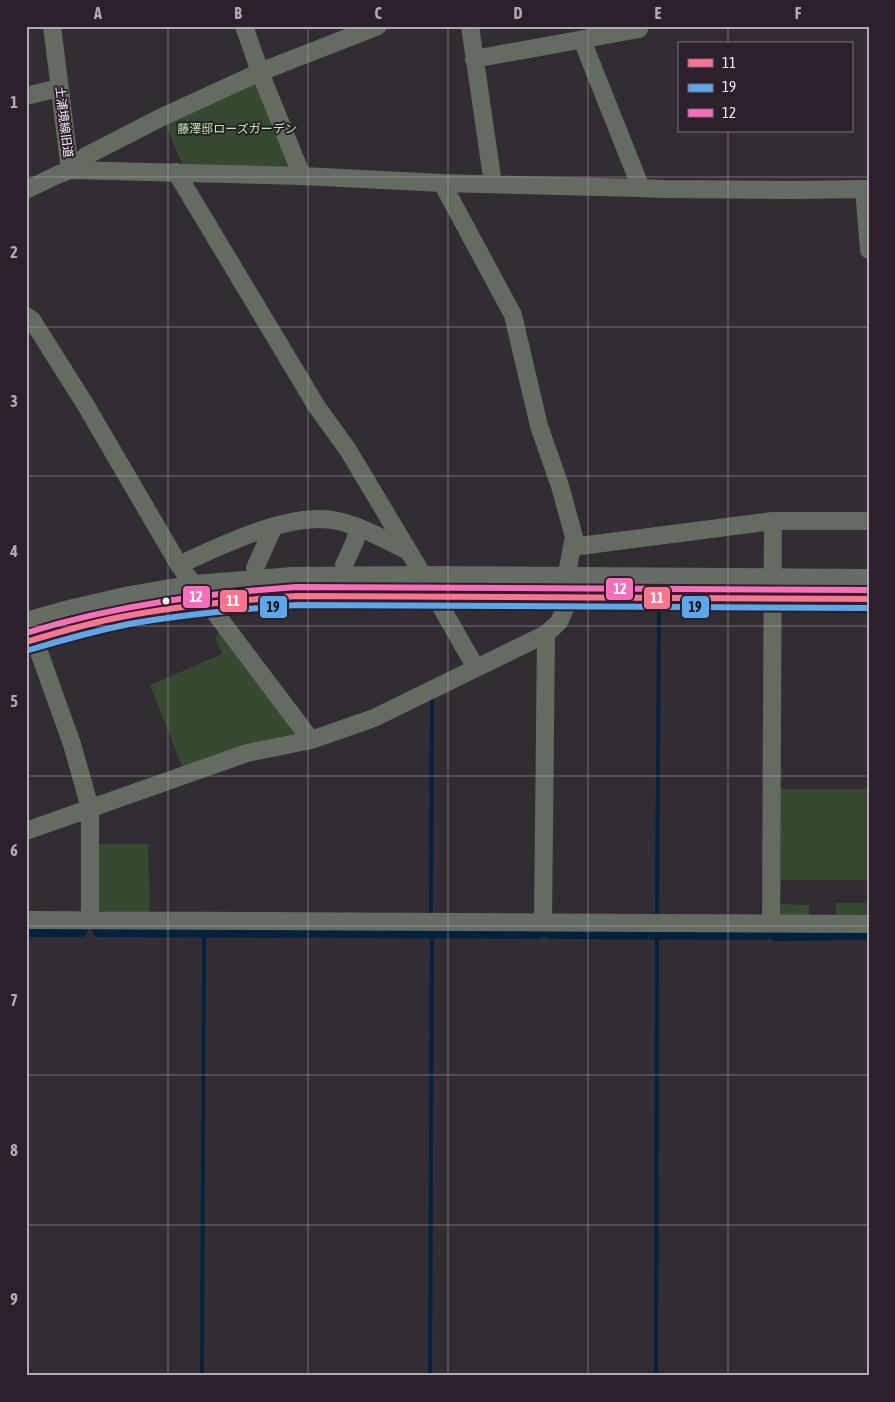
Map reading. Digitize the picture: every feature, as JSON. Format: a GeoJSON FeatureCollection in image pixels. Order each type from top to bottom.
{"type":"FeatureCollection","features":[{"type":"Feature","properties":{"kind":"main road"},"geometry":{"type":"LineString","coordinates":[[28,628],[100,621],[201,595],[293,578],[424,577],[566,587],[773,589],[869,599]]}},
{"type":"Feature","properties":{"kind":"main road"},"geometry":{"type":"LineString","coordinates":[[773,589],[869,580]]}},
{"type":"Feature","properties":{"kind":"main road"},"geometry":{"type":"LineString","coordinates":[[201,595],[434,596],[566,587]]}},
{"type":"Feature","properties":{"kind":"street","name":"土浦境線旧道"},"geometry":{"type":"LineString","coordinates":[[26,190],[70,170],[52,26]]}},
{"type":"Feature","properties":{"kind":"street"},"geometry":{"type":"LineString","coordinates":[[244,26],[260,72],[302,176]]}},
{"type":"Feature","properties":{"kind":"street"},"geometry":{"type":"LineString","coordinates":[[70,170],[86,156],[260,72],[378,26]]}},
{"type":"Feature","properties":{"kind":"street"},"geometry":{"type":"LineString","coordinates":[[470,26],[493,184]]}},
{"type":"Feature","properties":{"kind":"street"},"geometry":{"type":"LineString","coordinates":[[474,59],[639,29],[639,26]]}},
{"type":"Feature","properties":{"kind":"street"},"geometry":{"type":"LineString","coordinates":[[582,40],[641,188]]}},
{"type":"Feature","properties":{"kind":"street"},"geometry":{"type":"LineString","coordinates":[[26,96],[60,88]]}},
{"type":"Feature","properties":{"kind":"street"},"geometry":{"type":"LineString","coordinates":[[70,170],[302,176],[442,184],[663,190],[866,189],[869,250]]}},
{"type":"Feature","properties":{"kind":"street"},"geometry":{"type":"LineString","coordinates":[[176,172],[317,407],[348,450],[476,668]]}},
{"type":"Feature","properties":{"kind":"street"},"geometry":{"type":"LineString","coordinates":[[26,831],[247,753],[311,740],[374,718],[546,634],[559,622],[565,609],[566,587],[574,538],[560,486],[539,426],[513,315],[442,184]]}},
{"type":"Feature","properties":{"kind":"street"},"geometry":{"type":"LineString","coordinates":[[26,316],[32,320],[85,404],[179,565],[311,740]]}},
{"type":"Feature","properties":{"kind":"street"},"geometry":{"type":"LineString","coordinates":[[179,565],[217,547],[274,526],[298,520],[321,519],[337,521],[374,534],[408,551]]}},
{"type":"Feature","properties":{"kind":"street"},"geometry":{"type":"LineString","coordinates":[[572,547],[772,521],[869,521]]}},
{"type":"Feature","properties":{"kind":"street"},"geometry":{"type":"LineString","coordinates":[[772,521],[772,924]]}},
{"type":"Feature","properties":{"kind":"street"},"geometry":{"type":"LineString","coordinates":[[255,568],[274,526]]}},
{"type":"Feature","properties":{"kind":"street"},"geometry":{"type":"LineString","coordinates":[[344,566],[355,541],[358,528]]}},
{"type":"Feature","properties":{"kind":"street"},"geometry":{"type":"LineString","coordinates":[[28,628],[72,744],[90,808],[90,920]]}},
{"type":"Feature","properties":{"kind":"street"},"geometry":{"type":"LineString","coordinates":[[543,922],[546,634]]}},
{"type":"Feature","properties":{"kind":"street"},"geometry":{"type":"LineString","coordinates":[[26,920],[869,924]]}},
{"type":"Feature","properties":{"kind":"green space","name":"藤澤邸ローズガーデン"},"geometry":{"type":"Polygon","coordinates":[[[257,79],[292,167],[183,166],[164,121],[257,79]]]}},
{"type":"Feature","properties":{"kind":"green space"},"geometry":{"type":"Polygon","coordinates":[[[221,632],[298,735],[183,769],[150,685],[222,654],[215,637],[221,632]]]}},
{"type":"Feature","properties":{"kind":"green space"},"geometry":{"type":"Polygon","coordinates":[[[776,789],[869,789],[869,880],[781,880],[780,904],[809,905],[809,916],[775,916],[776,789]]]}},
{"type":"Feature","properties":{"kind":"green space"},"geometry":{"type":"Polygon","coordinates":[[[96,844],[148,844],[150,913],[97,914],[96,844]]]}},
{"type":"Feature","properties":{"kind":"green space"},"geometry":{"type":"Polygon","coordinates":[[[836,903],[869,903],[869,917],[836,916],[836,903]]]}},
{"type":"Feature","properties":{"kind":"waterway"},"geometry":{"type":"LineString","coordinates":[[657,916],[659,613]]}},
{"type":"Feature","properties":{"kind":"waterway"},"geometry":{"type":"LineString","coordinates":[[431,915],[432,698]]}},
{"type":"Feature","properties":{"kind":"waterway"},"geometry":{"type":"LineString","coordinates":[[26,930],[81,930]]}},
{"type":"Feature","properties":{"kind":"waterway"},"geometry":{"type":"LineString","coordinates":[[99,930],[313,931]]}},
{"type":"Feature","properties":{"kind":"waterway"},"geometry":{"type":"LineString","coordinates":[[202,1376],[204,931]]}},
{"type":"Feature","properties":{"kind":"waterway"},"geometry":{"type":"LineString","coordinates":[[322,931],[538,932]]}},
{"type":"Feature","properties":{"kind":"waterway"},"geometry":{"type":"LineString","coordinates":[[430,1376],[432,931]]}},
{"type":"Feature","properties":{"kind":"waterway"},"geometry":{"type":"LineString","coordinates":[[550,932],[765,933]]}},
{"type":"Feature","properties":{"kind":"waterway"},"geometry":{"type":"LineString","coordinates":[[656,1376],[657,932]]}},
{"type":"Feature","properties":{"kind":"waterway"},"geometry":{"type":"LineString","coordinates":[[775,934],[869,933]]}},
{"type":"Feature","properties":{"kind":"transit line","name":"12"},"geometry":{"type":"LineString","coordinates":[[26,633],[93,615],[160,602],[227,593],[296,587],[869,590]]}},
{"type":"Feature","properties":{"kind":"transit line","name":"11"},"geometry":{"type":"LineString","coordinates":[[26,642],[88,624],[147,612],[212,603],[297,596],[869,599]]}},
{"type":"Feature","properties":{"kind":"transit line","name":"19"},"geometry":{"type":"LineString","coordinates":[[29,650],[129,624],[213,612],[297,605],[869,608]]}}]}
